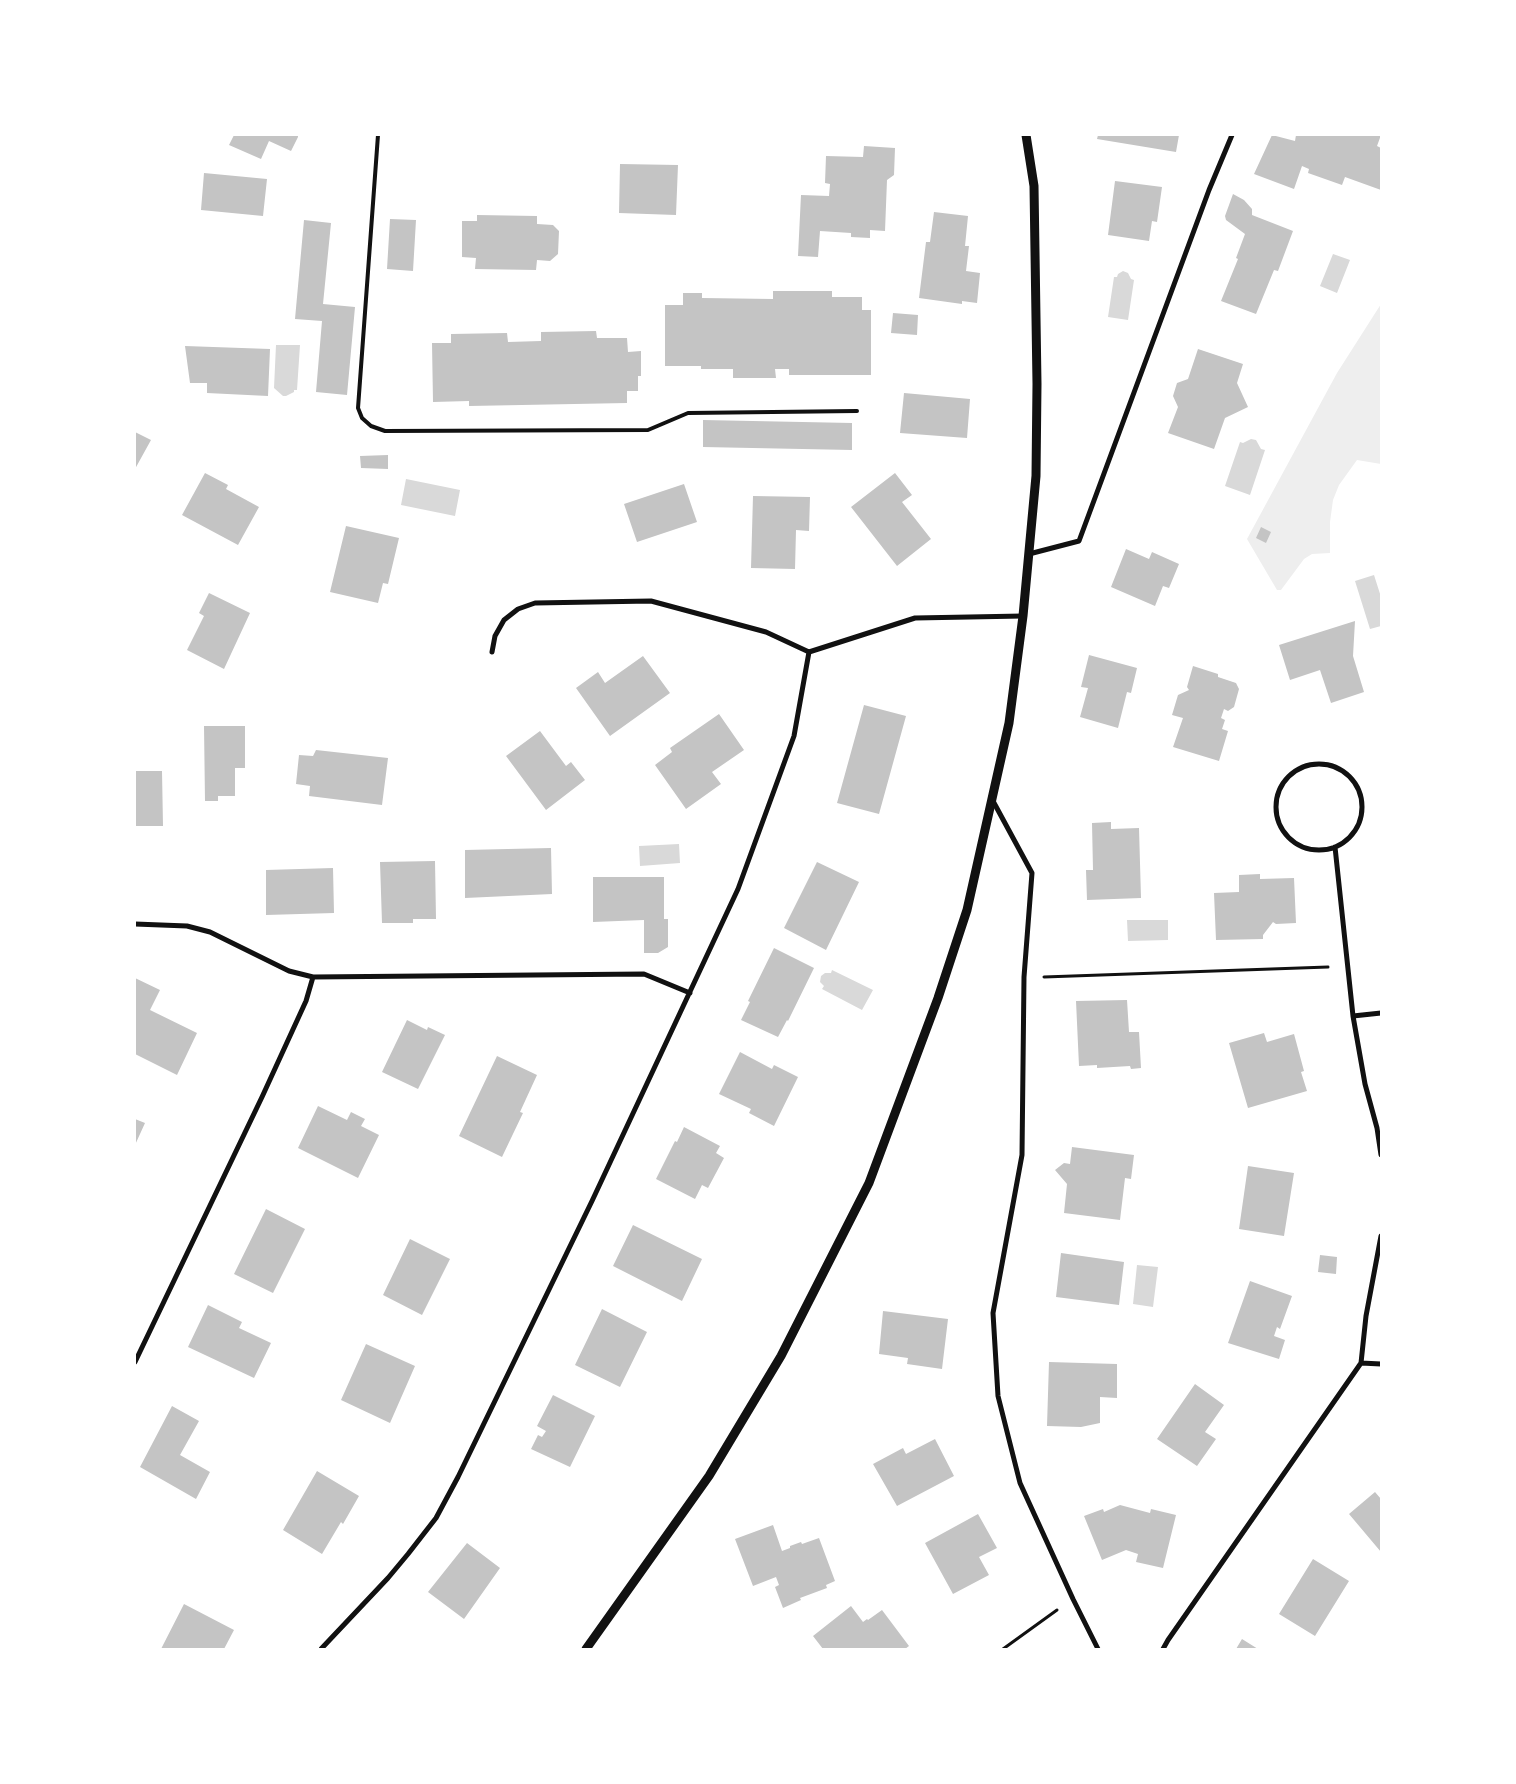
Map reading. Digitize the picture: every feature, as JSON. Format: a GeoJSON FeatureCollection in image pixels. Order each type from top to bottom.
{"type":"FeatureCollection","features":[{"type":"Feature","properties":{"kind":"street"},"geometry":{"type":"LineString","coordinates":[[586,1649],[709,1476],[781,1356],[869,1183],[938,998],[967,910],[1009,723],[1023,616],[1036,476],[1037,384],[1034,186],[1026,135]]}},
{"type":"Feature","properties":{"kind":"street"},"geometry":{"type":"LineString","coordinates":[[1029,554],[1079,541],[1208,190],[1232,135]]}},
{"type":"Feature","properties":{"kind":"street"},"geometry":{"type":"LineString","coordinates":[[492,652],[495,636],[504,620],[518,609],[535,603],[651,600],[766,632],[809,652],[915,618],[1023,616]]}},
{"type":"Feature","properties":{"kind":"street"},"geometry":{"type":"LineString","coordinates":[[321,1649],[388,1578],[436,1518],[458,1477],[738,889],[794,736],[809,652]]}},
{"type":"Feature","properties":{"kind":"street"},"geometry":{"type":"LineString","coordinates":[[1313,764],[1327,765],[1340,769],[1351,778],[1358,789],[1362,803],[1361,816],[1356,829],[1347,840],[1335,847],[1321,850],[1307,848],[1294,842],[1283,832],[1276,804],[1279,790],[1288,777],[1299,769],[1313,764]]}},
{"type":"Feature","properties":{"kind":"street"},"geometry":{"type":"LineString","coordinates":[[992,798],[1032,873],[1024,977],[1022,1155],[993,1313],[998,1396],[1020,1483],[1098,1649]]}},
{"type":"Feature","properties":{"kind":"street"},"geometry":{"type":"LineString","coordinates":[[1335,847],[1353,1016],[1365,1084],[1378,1128],[1381,1155]]}},
{"type":"Feature","properties":{"kind":"street"},"geometry":{"type":"LineString","coordinates":[[135,924],[187,926],[210,932],[289,971],[313,977],[644,974],[690,993]]}},
{"type":"Feature","properties":{"kind":"street"},"geometry":{"type":"LineString","coordinates":[[135,1362],[262,1097],[306,1001],[313,977]]}},
{"type":"Feature","properties":{"kind":"street"},"geometry":{"type":"LineString","coordinates":[[1353,1016],[1381,1014]]}},
{"type":"Feature","properties":{"kind":"street"},"geometry":{"type":"LineString","coordinates":[[1163,1649],[1361,1363],[1366,1316],[1381,1236]]}},
{"type":"Feature","properties":{"kind":"street"},"geometry":{"type":"LineString","coordinates":[[1361,1363],[1381,1364]]}},
{"type":"Feature","properties":{"kind":"lane"},"geometry":{"type":"LineString","coordinates":[[378,135],[358,408],[362,418],[371,426],[385,431],[648,430],[688,413],[857,411]]}},
{"type":"Feature","properties":{"kind":"path"},"geometry":{"type":"LineString","coordinates":[[1024,977],[1349,966]]}},
{"type":"Feature","properties":{"kind":"path"},"geometry":{"type":"LineString","coordinates":[[1003,1649],[1073,1599]]}},
{"type":"Feature","properties":{"kind":"shaded area"},"geometry":{"type":"Polygon","coordinates":[[[1333,254],[1350,260],[1337,293],[1320,286],[1333,254]]]}},
{"type":"Feature","properties":{"kind":"shaded area"},"geometry":{"type":"Polygon","coordinates":[[[1123,271],[1128,273],[1131,279],[1134,280],[1128,320],[1108,317],[1114,277],[1117,277],[1123,271]]]}},
{"type":"Feature","properties":{"kind":"shaded area"},"geometry":{"type":"Polygon","coordinates":[[[1381,304],[1381,464],[1357,460],[1339,485],[1333,500],[1330,522],[1330,553],[1312,554],[1304,559],[1281,590],[1277,590],[1247,539],[1337,373],[1381,304]]]}},
{"type":"Feature","properties":{"kind":"shaded area"},"geometry":{"type":"Polygon","coordinates":[[[276,345],[300,345],[297,390],[286,396],[283,396],[274,388],[276,345]]]}},
{"type":"Feature","properties":{"kind":"shaded area"},"geometry":{"type":"Polygon","coordinates":[[[1251,439],[1256,440],[1261,449],[1265,450],[1250,495],[1225,486],[1240,442],[1243,443],[1251,439]]]}},
{"type":"Feature","properties":{"kind":"shaded area"},"geometry":{"type":"Polygon","coordinates":[[[406,479],[460,490],[455,516],[401,505],[406,479]]]}},
{"type":"Feature","properties":{"kind":"shaded area"},"geometry":{"type":"Polygon","coordinates":[[[1374,575],[1381,597],[1381,626],[1370,629],[1355,581],[1374,575]]]}},
{"type":"Feature","properties":{"kind":"shaded area"},"geometry":{"type":"Polygon","coordinates":[[[679,844],[680,863],[640,866],[639,846],[679,844]]]}},
{"type":"Feature","properties":{"kind":"shaded area"},"geometry":{"type":"Polygon","coordinates":[[[1127,920],[1168,920],[1168,940],[1128,941],[1127,920]]]}},
{"type":"Feature","properties":{"kind":"shaded area"},"geometry":{"type":"Polygon","coordinates":[[[832,970],[873,990],[862,1010],[822,989],[824,986],[820,982],[821,976],[825,973],[831,973],[832,970]]]}},
{"type":"Feature","properties":{"kind":"shaded area"},"geometry":{"type":"Polygon","coordinates":[[[1137,1265],[1158,1267],[1153,1307],[1133,1304],[1137,1265]]]}},
{"type":"Feature","properties":{"kind":"building"},"geometry":{"type":"Polygon","coordinates":[[[234,135],[298,135],[298,137],[291,151],[269,141],[261,159],[229,145],[234,135]]]}},
{"type":"Feature","properties":{"kind":"building"},"geometry":{"type":"Polygon","coordinates":[[[1098,135],[1179,135],[1176,152],[1097,139],[1098,135]]]}},
{"type":"Feature","properties":{"kind":"building"},"geometry":{"type":"Polygon","coordinates":[[[1272,135],[1295,141],[1296,135],[1381,135],[1377,146],[1381,148],[1381,190],[1345,177],[1342,185],[1308,173],[1309,169],[1302,166],[1294,189],[1254,174],[1272,135]]]}},
{"type":"Feature","properties":{"kind":"building"},"geometry":{"type":"Polygon","coordinates":[[[864,146],[895,148],[894,175],[887,180],[885,231],[870,230],[870,238],[851,237],[851,233],[820,231],[818,257],[798,256],[801,195],[829,196],[830,184],[825,183],[826,156],[863,157],[864,146]]]}},
{"type":"Feature","properties":{"kind":"building"},"geometry":{"type":"Polygon","coordinates":[[[620,164],[678,165],[676,215],[619,213],[620,164]]]}},
{"type":"Feature","properties":{"kind":"building"},"geometry":{"type":"Polygon","coordinates":[[[204,173],[267,179],[263,216],[201,210],[204,173]]]}},
{"type":"Feature","properties":{"kind":"building"},"geometry":{"type":"Polygon","coordinates":[[[1115,181],[1162,187],[1157,222],[1152,221],[1149,241],[1108,235],[1115,181]]]}},
{"type":"Feature","properties":{"kind":"building"},"geometry":{"type":"Polygon","coordinates":[[[1233,194],[1244,200],[1252,209],[1252,215],[1293,231],[1278,271],[1274,270],[1256,314],[1221,301],[1238,259],[1236,258],[1245,234],[1226,220],[1225,216],[1233,194]]]}},
{"type":"Feature","properties":{"kind":"building"},"geometry":{"type":"Polygon","coordinates":[[[934,212],[968,216],[965,246],[969,246],[966,271],[980,273],[977,303],[962,301],[962,304],[919,298],[926,242],[930,242],[934,212]]]}},
{"type":"Feature","properties":{"kind":"building"},"geometry":{"type":"Polygon","coordinates":[[[477,215],[537,216],[537,224],[553,225],[559,231],[558,254],[550,261],[537,260],[536,270],[475,269],[476,258],[462,257],[462,221],[477,221],[477,215]]]}},
{"type":"Feature","properties":{"kind":"building"},"geometry":{"type":"Polygon","coordinates":[[[390,219],[416,220],[413,271],[387,269],[390,219]]]}},
{"type":"Feature","properties":{"kind":"building"},"geometry":{"type":"Polygon","coordinates":[[[304,220],[331,223],[323,304],[355,307],[347,395],[316,392],[322,321],[295,319],[304,220]]]}},
{"type":"Feature","properties":{"kind":"building"},"geometry":{"type":"Polygon","coordinates":[[[773,291],[832,291],[832,297],[862,297],[862,310],[871,310],[871,375],[789,375],[789,369],[775,369],[776,378],[733,378],[733,369],[701,369],[701,366],[665,366],[665,305],[683,305],[683,293],[702,293],[702,298],[773,299],[773,291]]]}},
{"type":"Feature","properties":{"kind":"building"},"geometry":{"type":"Polygon","coordinates":[[[893,313],[918,315],[917,335],[891,333],[893,313]]]}},
{"type":"Feature","properties":{"kind":"building"},"geometry":{"type":"Polygon","coordinates":[[[596,331],[597,338],[627,338],[628,352],[641,351],[641,376],[638,376],[638,391],[627,391],[627,403],[469,406],[469,401],[433,402],[432,343],[451,343],[451,334],[507,333],[508,342],[541,341],[541,332],[596,331]]]}},
{"type":"Feature","properties":{"kind":"building"},"geometry":{"type":"Polygon","coordinates":[[[185,346],[270,349],[268,396],[207,393],[207,383],[190,383],[185,346]]]}},
{"type":"Feature","properties":{"kind":"building"},"geometry":{"type":"Polygon","coordinates":[[[1198,349],[1243,364],[1237,383],[1248,407],[1225,418],[1214,449],[1168,433],[1178,407],[1173,396],[1177,383],[1188,379],[1198,349]]]}},
{"type":"Feature","properties":{"kind":"building"},"geometry":{"type":"Polygon","coordinates":[[[904,393],[970,399],[967,438],[900,433],[904,393]]]}},
{"type":"Feature","properties":{"kind":"building"},"geometry":{"type":"Polygon","coordinates":[[[703,420],[852,423],[852,450],[703,447],[703,420]]]}},
{"type":"Feature","properties":{"kind":"building"},"geometry":{"type":"Polygon","coordinates":[[[135,432],[151,440],[135,469],[135,432]]]}},
{"type":"Feature","properties":{"kind":"building"},"geometry":{"type":"Polygon","coordinates":[[[388,455],[388,469],[361,468],[360,456],[388,455]]]}},
{"type":"Feature","properties":{"kind":"building"},"geometry":{"type":"Polygon","coordinates":[[[205,473],[228,485],[226,489],[259,507],[238,545],[182,515],[205,473]]]}},
{"type":"Feature","properties":{"kind":"building"},"geometry":{"type":"Polygon","coordinates":[[[895,473],[912,495],[902,502],[931,539],[897,566],[851,507],[895,473]]]}},
{"type":"Feature","properties":{"kind":"building"},"geometry":{"type":"Polygon","coordinates":[[[684,484],[697,522],[637,542],[624,504],[684,484]]]}},
{"type":"Feature","properties":{"kind":"building"},"geometry":{"type":"Polygon","coordinates":[[[753,496],[810,497],[809,531],[796,530],[795,569],[751,568],[753,496]]]}},
{"type":"Feature","properties":{"kind":"building"},"geometry":{"type":"Polygon","coordinates":[[[346,526],[399,538],[388,584],[383,583],[378,603],[330,592],[346,526]]]}},
{"type":"Feature","properties":{"kind":"building"},"geometry":{"type":"Polygon","coordinates":[[[1261,527],[1271,532],[1266,543],[1256,538],[1261,527]]]}},
{"type":"Feature","properties":{"kind":"building"},"geometry":{"type":"Polygon","coordinates":[[[1126,549],[1149,559],[1152,552],[1179,564],[1169,588],[1163,586],[1155,606],[1111,587],[1126,549]]]}},
{"type":"Feature","properties":{"kind":"building"},"geometry":{"type":"Polygon","coordinates":[[[209,593],[250,613],[224,669],[187,650],[204,616],[199,613],[209,593]]]}},
{"type":"Feature","properties":{"kind":"building"},"geometry":{"type":"Polygon","coordinates":[[[1355,621],[1353,656],[1364,692],[1331,703],[1320,670],[1290,680],[1279,645],[1355,621]]]}},
{"type":"Feature","properties":{"kind":"building"},"geometry":{"type":"Polygon","coordinates":[[[1089,655],[1137,668],[1131,693],[1127,692],[1118,728],[1080,717],[1088,688],[1081,687],[1089,655]]]}},
{"type":"Feature","properties":{"kind":"building"},"geometry":{"type":"Polygon","coordinates":[[[643,656],[670,693],[610,736],[576,688],[598,672],[605,683],[643,656]]]}},
{"type":"Feature","properties":{"kind":"building"},"geometry":{"type":"Polygon","coordinates":[[[1193,666],[1218,674],[1218,677],[1236,683],[1239,689],[1234,707],[1228,711],[1224,709],[1221,718],[1225,720],[1222,729],[1228,731],[1219,761],[1173,747],[1183,718],[1172,715],[1178,695],[1189,690],[1187,687],[1193,666]]]}},
{"type":"Feature","properties":{"kind":"building"},"geometry":{"type":"Polygon","coordinates":[[[864,705],[906,716],[879,814],[837,803],[864,705]]]}},
{"type":"Feature","properties":{"kind":"building"},"geometry":{"type":"Polygon","coordinates":[[[719,714],[744,750],[712,772],[721,784],[686,809],[655,765],[672,752],[670,748],[719,714]]]}},
{"type":"Feature","properties":{"kind":"building"},"geometry":{"type":"Polygon","coordinates":[[[204,726],[245,726],[245,768],[235,768],[235,796],[218,796],[218,801],[205,801],[204,726]]]}},
{"type":"Feature","properties":{"kind":"building"},"geometry":{"type":"Polygon","coordinates":[[[540,731],[566,766],[571,762],[585,780],[546,810],[506,756],[540,731]]]}},
{"type":"Feature","properties":{"kind":"building"},"geometry":{"type":"Polygon","coordinates":[[[316,750],[388,758],[382,805],[309,796],[310,786],[296,784],[299,755],[313,756],[316,750]]]}},
{"type":"Feature","properties":{"kind":"building"},"geometry":{"type":"Polygon","coordinates":[[[135,771],[162,771],[163,826],[135,826],[135,771]]]}},
{"type":"Feature","properties":{"kind":"building"},"geometry":{"type":"Polygon","coordinates":[[[1111,822],[1111,829],[1139,828],[1141,898],[1087,900],[1086,870],[1093,870],[1092,823],[1111,822]]]}},
{"type":"Feature","properties":{"kind":"building"},"geometry":{"type":"Polygon","coordinates":[[[551,848],[552,894],[465,898],[465,850],[551,848]]]}},
{"type":"Feature","properties":{"kind":"building"},"geometry":{"type":"Polygon","coordinates":[[[435,861],[436,919],[413,919],[413,923],[382,923],[380,862],[435,861]]]}},
{"type":"Feature","properties":{"kind":"building"},"geometry":{"type":"Polygon","coordinates":[[[817,862],[859,882],[826,950],[784,928],[817,862]]]}},
{"type":"Feature","properties":{"kind":"building"},"geometry":{"type":"Polygon","coordinates":[[[333,868],[334,913],[266,915],[266,870],[333,868]]]}},
{"type":"Feature","properties":{"kind":"building"},"geometry":{"type":"Polygon","coordinates":[[[1260,874],[1260,879],[1294,878],[1296,923],[1276,924],[1273,922],[1263,935],[1263,939],[1216,940],[1214,893],[1239,892],[1239,875],[1260,874]]]}},
{"type":"Feature","properties":{"kind":"building"},"geometry":{"type":"Polygon","coordinates":[[[593,877],[664,877],[664,919],[668,919],[668,947],[658,953],[644,953],[644,920],[593,922],[593,877]]]}},
{"type":"Feature","properties":{"kind":"building"},"geometry":{"type":"Polygon","coordinates":[[[774,948],[814,968],[778,1037],[741,1020],[750,1002],[748,1001],[774,948]]]}},
{"type":"Feature","properties":{"kind":"building"},"geometry":{"type":"Polygon","coordinates":[[[135,978],[160,990],[150,1010],[197,1033],[177,1075],[135,1054],[135,978]]]}},
{"type":"Feature","properties":{"kind":"building"},"geometry":{"type":"Polygon","coordinates":[[[1127,1000],[1129,1032],[1139,1032],[1141,1068],[1131,1069],[1130,1066],[1097,1068],[1097,1065],[1079,1066],[1076,1001],[1127,1000]]]}},
{"type":"Feature","properties":{"kind":"building"},"geometry":{"type":"Polygon","coordinates":[[[407,1020],[427,1030],[428,1027],[445,1035],[418,1089],[382,1072],[407,1020]]]}},
{"type":"Feature","properties":{"kind":"building"},"geometry":{"type":"Polygon","coordinates":[[[1264,1033],[1267,1042],[1294,1034],[1304,1071],[1301,1072],[1307,1091],[1248,1108],[1229,1043],[1264,1033]]]}},
{"type":"Feature","properties":{"kind":"building"},"geometry":{"type":"Polygon","coordinates":[[[740,1052],[772,1069],[774,1065],[798,1077],[774,1126],[749,1113],[751,1109],[719,1094],[740,1052]]]}},
{"type":"Feature","properties":{"kind":"building"},"geometry":{"type":"Polygon","coordinates":[[[497,1056],[537,1075],[520,1112],[523,1113],[502,1157],[459,1136],[497,1056]]]}},
{"type":"Feature","properties":{"kind":"building"},"geometry":{"type":"Polygon","coordinates":[[[318,1106],[347,1120],[351,1112],[365,1119],[361,1126],[379,1135],[358,1178],[298,1148],[318,1106]]]}},
{"type":"Feature","properties":{"kind":"building"},"geometry":{"type":"Polygon","coordinates":[[[135,1119],[145,1123],[135,1145],[135,1119]]]}},
{"type":"Feature","properties":{"kind":"building"},"geometry":{"type":"Polygon","coordinates":[[[684,1127],[720,1146],[716,1153],[724,1158],[708,1188],[702,1185],[695,1199],[656,1179],[684,1127]]]}},
{"type":"Feature","properties":{"kind":"building"},"geometry":{"type":"Polygon","coordinates":[[[1072,1147],[1134,1155],[1131,1179],[1125,1178],[1120,1220],[1064,1213],[1067,1184],[1055,1170],[1064,1163],[1070,1164],[1072,1147]]]}},
{"type":"Feature","properties":{"kind":"building"},"geometry":{"type":"Polygon","coordinates":[[[1248,1166],[1294,1173],[1284,1236],[1239,1229],[1248,1166]]]}},
{"type":"Feature","properties":{"kind":"building"},"geometry":{"type":"Polygon","coordinates":[[[266,1209],[305,1229],[273,1293],[234,1274],[266,1209]]]}},
{"type":"Feature","properties":{"kind":"building"},"geometry":{"type":"Polygon","coordinates":[[[633,1225],[702,1259],[682,1301],[613,1266],[633,1225]]]}},
{"type":"Feature","properties":{"kind":"building"},"geometry":{"type":"Polygon","coordinates":[[[410,1239],[450,1259],[422,1315],[383,1295],[410,1239]]]}},
{"type":"Feature","properties":{"kind":"building"},"geometry":{"type":"Polygon","coordinates":[[[1061,1253],[1124,1262],[1119,1305],[1056,1297],[1061,1253]]]}},
{"type":"Feature","properties":{"kind":"building"},"geometry":{"type":"Polygon","coordinates":[[[1320,1255],[1337,1257],[1336,1274],[1318,1272],[1320,1255]]]}},
{"type":"Feature","properties":{"kind":"building"},"geometry":{"type":"Polygon","coordinates":[[[1250,1281],[1292,1296],[1280,1329],[1277,1327],[1274,1336],[1285,1340],[1279,1359],[1228,1343],[1250,1281]]]}},
{"type":"Feature","properties":{"kind":"building"},"geometry":{"type":"Polygon","coordinates":[[[208,1305],[242,1322],[239,1328],[271,1343],[254,1378],[188,1347],[208,1305]]]}},
{"type":"Feature","properties":{"kind":"building"},"geometry":{"type":"Polygon","coordinates":[[[602,1309],[647,1332],[620,1387],[575,1365],[602,1309]]]}},
{"type":"Feature","properties":{"kind":"building"},"geometry":{"type":"Polygon","coordinates":[[[883,1311],[948,1319],[942,1369],[907,1364],[908,1358],[879,1354],[883,1311]]]}},
{"type":"Feature","properties":{"kind":"building"},"geometry":{"type":"Polygon","coordinates":[[[366,1344],[415,1366],[390,1423],[341,1400],[366,1344]]]}},
{"type":"Feature","properties":{"kind":"building"},"geometry":{"type":"Polygon","coordinates":[[[1049,1362],[1117,1364],[1117,1398],[1100,1397],[1100,1423],[1081,1427],[1047,1426],[1049,1362]]]}},
{"type":"Feature","properties":{"kind":"building"},"geometry":{"type":"Polygon","coordinates":[[[1195,1384],[1224,1405],[1205,1432],[1216,1439],[1197,1466],[1157,1439],[1195,1384]]]}},
{"type":"Feature","properties":{"kind":"building"},"geometry":{"type":"Polygon","coordinates":[[[553,1395],[595,1416],[570,1467],[531,1449],[538,1435],[542,1437],[546,1431],[537,1426],[553,1395]]]}},
{"type":"Feature","properties":{"kind":"building"},"geometry":{"type":"Polygon","coordinates":[[[172,1406],[199,1421],[180,1455],[210,1472],[196,1499],[140,1467],[172,1406]]]}},
{"type":"Feature","properties":{"kind":"building"},"geometry":{"type":"Polygon","coordinates":[[[935,1439],[954,1476],[897,1506],[873,1464],[903,1448],[906,1454],[935,1439]]]}},
{"type":"Feature","properties":{"kind":"building"},"geometry":{"type":"Polygon","coordinates":[[[317,1471],[359,1496],[343,1524],[341,1522],[322,1554],[283,1530],[317,1471]]]}},
{"type":"Feature","properties":{"kind":"building"},"geometry":{"type":"Polygon","coordinates":[[[1375,1492],[1381,1499],[1381,1552],[1349,1514],[1375,1492]]]}},
{"type":"Feature","properties":{"kind":"building"},"geometry":{"type":"Polygon","coordinates":[[[1120,1505],[1150,1513],[1151,1509],[1176,1515],[1163,1568],[1136,1562],[1138,1554],[1126,1550],[1102,1560],[1084,1516],[1103,1509],[1104,1512],[1120,1505]]]}},
{"type":"Feature","properties":{"kind":"building"},"geometry":{"type":"Polygon","coordinates":[[[978,1514],[997,1548],[979,1557],[989,1575],[953,1594],[925,1543],[978,1514]]]}},
{"type":"Feature","properties":{"kind":"building"},"geometry":{"type":"Polygon","coordinates":[[[773,1525],[782,1551],[801,1542],[802,1544],[819,1538],[835,1581],[826,1585],[827,1588],[800,1598],[801,1600],[783,1608],[775,1587],[779,1585],[776,1577],[753,1586],[735,1539],[773,1525]]]}},
{"type":"Feature","properties":{"kind":"building"},"geometry":{"type":"Polygon","coordinates":[[[467,1543],[500,1568],[464,1619],[428,1592],[467,1543]]]}},
{"type":"Feature","properties":{"kind":"building"},"geometry":{"type":"Polygon","coordinates":[[[1313,1559],[1349,1581],[1315,1636],[1279,1614],[1313,1559]]]}},
{"type":"Feature","properties":{"kind":"building"},"geometry":{"type":"Polygon","coordinates":[[[184,1604],[234,1630],[224,1649],[161,1649],[184,1604]]]}},
{"type":"Feature","properties":{"kind":"building"},"geometry":{"type":"Polygon","coordinates":[[[851,1606],[863,1622],[882,1610],[909,1646],[905,1649],[823,1649],[813,1636],[851,1606]]]}},
{"type":"Feature","properties":{"kind":"building"},"geometry":{"type":"Polygon","coordinates":[[[1242,1639],[1258,1649],[1236,1649],[1242,1639]]]}}]}
